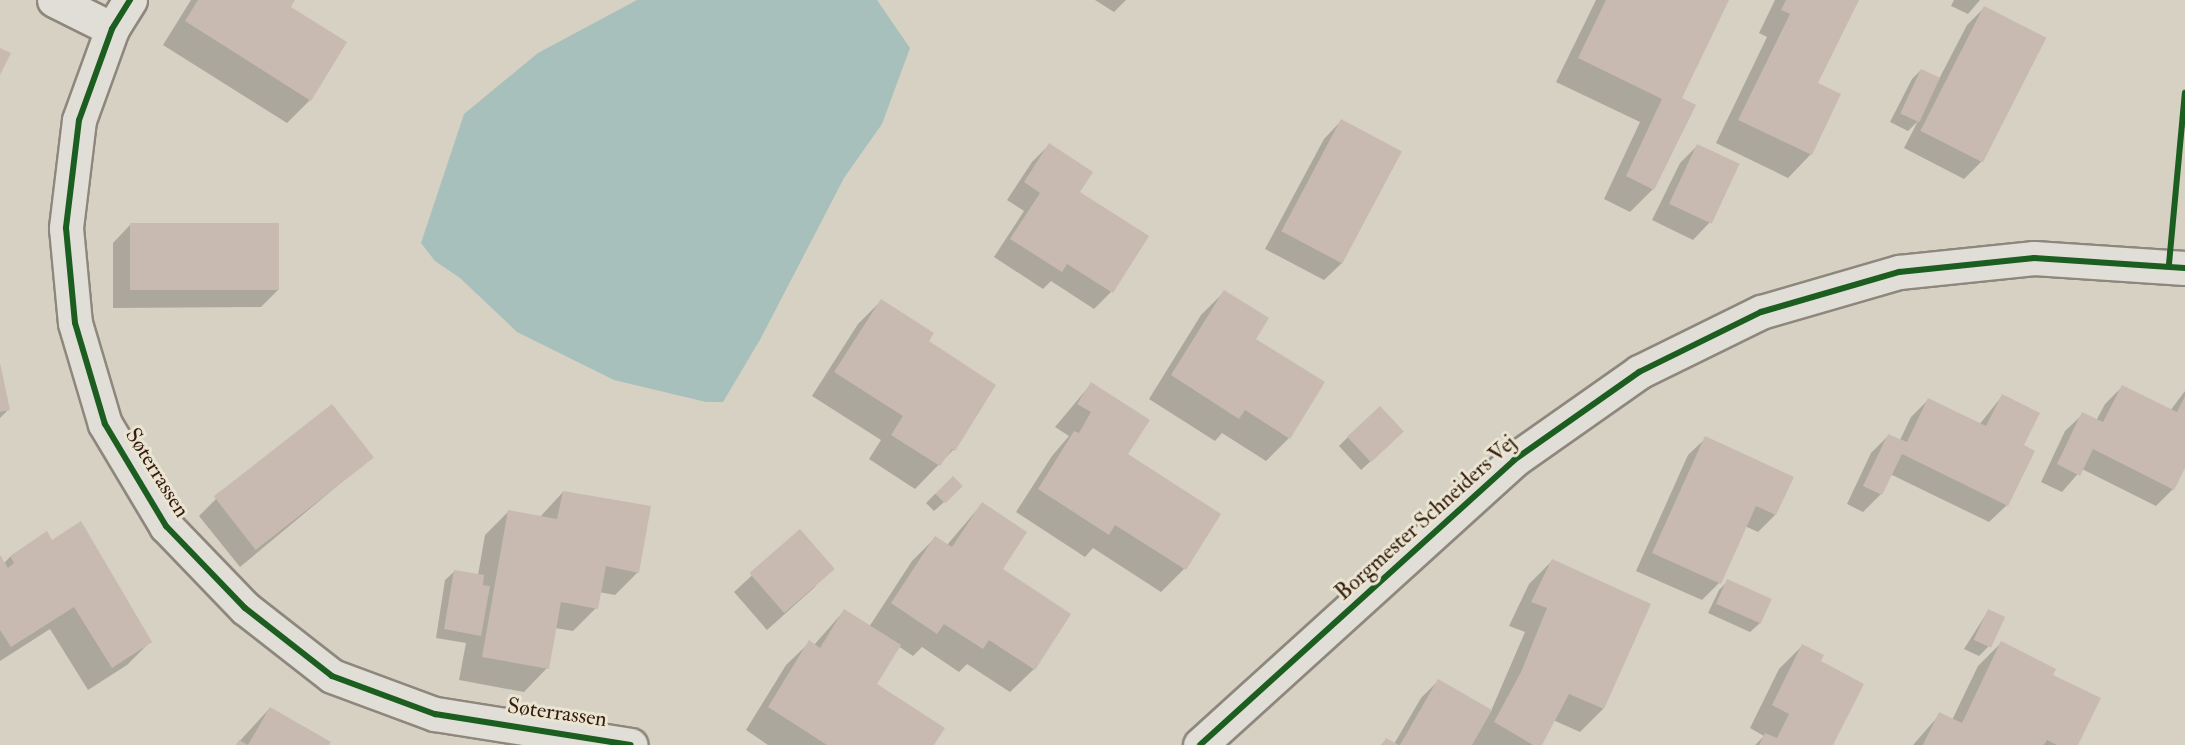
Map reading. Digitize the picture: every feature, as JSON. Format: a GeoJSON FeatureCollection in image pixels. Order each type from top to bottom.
{"type":"FeatureCollection","features":[{"type":"Feature","properties":{"kind":"street"},"geometry":{"type":"LineString","coordinates":[[54,0],[112,29]]}},
{"type":"Feature","properties":{"kind":"street","name":"Søterrassen"},"geometry":{"type":"LineString","coordinates":[[130,0],[112,29],[79,120],[66,228],[75,324],[105,424],[166,526],[245,608],[332,676],[435,714],[631,745]]}},
{"type":"Feature","properties":{"kind":"street","name":"Borgmester Schneiders Vej"},"geometry":{"type":"LineString","coordinates":[[1200,745],[1514,460],[1639,372],[1761,312],[1899,272],[2034,258],[2185,268]]}},
{"type":"Feature","properties":{"kind":"water"},"geometry":{"type":"Polygon","coordinates":[[[637,0],[877,0],[910,48],[882,124],[844,178],[761,338],[723,402],[706,402],[614,380],[517,332],[460,278],[435,261],[421,243],[464,114],[538,53],[637,0]]]}},
{"type":"Feature","properties":{"kind":"building"},"geometry":{"type":"Polygon","coordinates":[[[198,0],[295,0],[291,7],[347,42],[311,101],[185,21],[198,0]]]}},
{"type":"Feature","properties":{"kind":"building"},"geometry":{"type":"Polygon","coordinates":[[[1606,0],[1729,0],[1682,98],[1696,105],[1654,190],[1626,176],[1662,99],[1578,58],[1606,0]]]}},
{"type":"Feature","properties":{"kind":"building"},"geometry":{"type":"Polygon","coordinates":[[[1786,0],[1859,0],[1818,83],[1841,94],[1812,155],[1738,120],[1790,14],[1781,10],[1786,0]]]}},
{"type":"Feature","properties":{"kind":"building"},"geometry":{"type":"Polygon","coordinates":[[[1984,6],[2046,38],[1983,163],[1920,131],[1984,6]]]}},
{"type":"Feature","properties":{"kind":"building"},"geometry":{"type":"Polygon","coordinates":[[[0,48],[11,53],[0,75],[0,48]]]}},
{"type":"Feature","properties":{"kind":"building"},"geometry":{"type":"Polygon","coordinates":[[[1921,69],[1940,78],[1919,122],[1900,113],[1921,69]]]}},
{"type":"Feature","properties":{"kind":"building"},"geometry":{"type":"Polygon","coordinates":[[[1341,119],[1402,151],[1342,264],[1281,231],[1341,119]]]}},
{"type":"Feature","properties":{"kind":"building"},"geometry":{"type":"Polygon","coordinates":[[[1049,143],[1093,172],[1080,192],[1149,236],[1113,293],[1067,264],[1062,272],[1010,239],[1040,193],[1024,182],[1049,143]]]}},
{"type":"Feature","properties":{"kind":"building"},"geometry":{"type":"Polygon","coordinates":[[[1697,144],[1740,164],[1712,224],[1669,204],[1697,144]]]}},
{"type":"Feature","properties":{"kind":"building"},"geometry":{"type":"Polygon","coordinates":[[[130,223],[279,223],[279,290],[130,290],[130,223]]]}},
{"type":"Feature","properties":{"kind":"building"},"geometry":{"type":"Polygon","coordinates":[[[1224,290],[1269,318],[1256,339],[1325,382],[1290,439],[1245,410],[1239,419],[1171,375],[1224,290]]]}},
{"type":"Feature","properties":{"kind":"building"},"geometry":{"type":"Polygon","coordinates":[[[881,299],[934,333],[929,341],[996,385],[955,451],[952,449],[940,466],[891,435],[903,416],[834,372],[881,299]]]}},
{"type":"Feature","properties":{"kind":"building"},"geometry":{"type":"Polygon","coordinates":[[[0,363],[10,410],[0,412],[0,363]]]}},
{"type":"Feature","properties":{"kind":"building"},"geometry":{"type":"Polygon","coordinates":[[[1091,382],[1150,420],[1128,454],[1221,514],[1186,570],[1115,525],[1109,535],[1038,489],[1074,431],[1079,433],[1091,412],[1077,404],[1091,382]]]}},
{"type":"Feature","properties":{"kind":"building"},"geometry":{"type":"Polygon","coordinates":[[[2122,385],[2177,412],[2185,396],[2185,468],[2174,490],[2093,449],[2080,476],[2057,464],[2082,412],[2103,422],[2122,385]]]}},
{"type":"Feature","properties":{"kind":"building"},"geometry":{"type":"Polygon","coordinates":[[[2002,394],[2040,413],[2024,445],[2035,451],[2008,506],[1902,454],[1882,495],[1863,486],[1888,434],[1907,442],[1928,398],[1986,426],[2002,394]]]}},
{"type":"Feature","properties":{"kind":"building"},"geometry":{"type":"Polygon","coordinates":[[[332,404],[374,458],[256,550],[214,496],[332,404]]]}},
{"type":"Feature","properties":{"kind":"building"},"geometry":{"type":"Polygon","coordinates":[[[1380,406],[1404,432],[1371,462],[1347,437],[1380,406]]]}},
{"type":"Feature","properties":{"kind":"building"},"geometry":{"type":"Polygon","coordinates":[[[1705,436],[1794,477],[1776,515],[1756,506],[1721,584],[1652,553],[1705,436]]]}},
{"type":"Feature","properties":{"kind":"building"},"geometry":{"type":"Polygon","coordinates":[[[953,476],[963,486],[945,504],[935,494],[953,476]]]}},
{"type":"Feature","properties":{"kind":"building"},"geometry":{"type":"Polygon","coordinates":[[[563,491],[651,506],[639,573],[606,566],[598,609],[561,602],[549,669],[482,657],[508,510],[557,519],[563,491]]]}},
{"type":"Feature","properties":{"kind":"building"},"geometry":{"type":"Polygon","coordinates":[[[982,502],[1027,532],[1003,569],[1071,614],[1035,670],[989,640],[983,649],[944,624],[937,634],[891,603],[935,536],[952,547],[982,502]]]}},
{"type":"Feature","properties":{"kind":"building"},"geometry":{"type":"Polygon","coordinates":[[[81,521],[152,642],[112,668],[74,607],[11,647],[0,630],[0,555],[8,568],[14,563],[10,556],[47,531],[52,540],[81,521]]]}},
{"type":"Feature","properties":{"kind":"building"},"geometry":{"type":"Polygon","coordinates":[[[800,529],[835,569],[784,613],[749,573],[800,529]]]}},
{"type":"Feature","properties":{"kind":"building"},"geometry":{"type":"Polygon","coordinates":[[[1552,559],[1651,604],[1604,709],[1569,694],[1542,745],[1533,745],[1494,722],[1521,672],[1547,608],[1531,602],[1552,559]]]}},
{"type":"Feature","properties":{"kind":"building"},"geometry":{"type":"Polygon","coordinates":[[[454,570],[484,575],[483,585],[490,586],[481,636],[444,629],[454,570]]]}},
{"type":"Feature","properties":{"kind":"building"},"geometry":{"type":"Polygon","coordinates":[[[1727,579],[1772,599],[1761,624],[1716,604],[1727,579]]]}},
{"type":"Feature","properties":{"kind":"building"},"geometry":{"type":"Polygon","coordinates":[[[844,609],[901,645],[877,684],[945,728],[934,745],[827,745],[768,707],[809,640],[820,648],[844,609]]]}},
{"type":"Feature","properties":{"kind":"building"},"geometry":{"type":"Polygon","coordinates":[[[1988,609],[2005,617],[1991,648],[1974,640],[1988,609]]]}},
{"type":"Feature","properties":{"kind":"building"},"geometry":{"type":"Polygon","coordinates":[[[2001,641],[2056,669],[2053,675],[2101,698],[2078,745],[2057,745],[2047,740],[2044,745],[1923,745],[1939,712],[1962,723],[2001,641]]]}},
{"type":"Feature","properties":{"kind":"building"},"geometry":{"type":"Polygon","coordinates":[[[1802,644],[1824,655],[1821,661],[1864,684],[1833,745],[1759,745],[1765,733],[1777,738],[1789,714],[1772,705],[1802,644]]]}},
{"type":"Feature","properties":{"kind":"building"},"geometry":{"type":"Polygon","coordinates":[[[1438,679],[1492,710],[1472,745],[1400,745],[1438,679]]]}},
{"type":"Feature","properties":{"kind":"building"},"geometry":{"type":"Polygon","coordinates":[[[270,707],[331,742],[329,745],[248,745],[270,707]]]}},
{"type":"Feature","properties":{"kind":"building"},"geometry":{"type":"Polygon","coordinates":[[[1386,738],[1399,745],[1382,745],[1386,738]]]}},
{"type":"Feature","properties":{"kind":"building"},"geometry":{"type":"Polygon","coordinates":[[[239,740],[248,745],[236,745],[239,740]]]}},
{"type":"Feature","properties":{"kind":"cycle path"},"geometry":{"type":"LineString","coordinates":[[130,0],[112,29],[79,120],[66,228],[75,323],[105,424],[166,526],[245,608],[332,676],[435,714],[631,745]]}},
{"type":"Feature","properties":{"kind":"cycle path"},"geometry":{"type":"LineString","coordinates":[[2169,264],[2185,93]]}},
{"type":"Feature","properties":{"kind":"cycle path"},"geometry":{"type":"LineString","coordinates":[[1200,745],[1514,460],[1639,372],[1761,312],[1899,272],[2034,258],[2185,268]]}}]}
